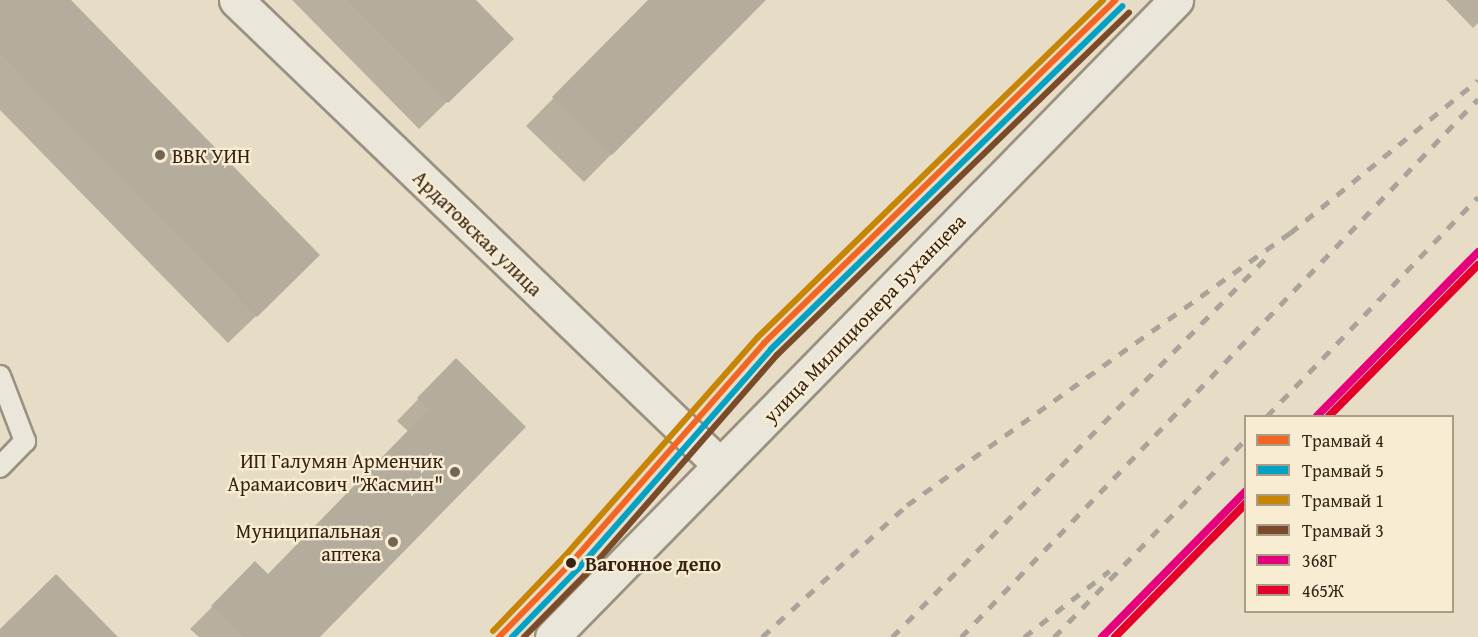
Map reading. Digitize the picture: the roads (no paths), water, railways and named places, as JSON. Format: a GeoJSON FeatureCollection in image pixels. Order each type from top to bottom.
{"type":"FeatureCollection","features":[{"type":"Feature","properties":{"kind":"street","name":"Ардатовская улица"},"geometry":{"type":"LineString","coordinates":[[236,0],[720,465]]}},
{"type":"Feature","properties":{"kind":"street","name":"улица Милиционера Буханцева"},"geometry":{"type":"LineString","coordinates":[[552,637],[1176,0]]}},
{"type":"Feature","properties":{"kind":"lane"},"geometry":{"type":"LineString","coordinates":[[0,376],[25,441],[0,467]]}},
{"type":"Feature","properties":{"kind":"railway"},"geometry":{"type":"LineString","coordinates":[[762,637],[907,505],[1290,233],[1478,80]]}},
{"type":"Feature","properties":{"kind":"railway"},"geometry":{"type":"LineString","coordinates":[[961,637],[1478,99]]}},
{"type":"Feature","properties":{"kind":"railway"},"geometry":{"type":"LineString","coordinates":[[1268,415],[1478,197]]}},
{"type":"Feature","properties":{"kind":"railway"},"geometry":{"type":"LineString","coordinates":[[892,637],[1265,259]]}},
{"type":"Feature","properties":{"kind":"railway"},"geometry":{"type":"LineString","coordinates":[[1054,637],[1244,441]]}},
{"type":"Feature","properties":{"kind":"railway"},"geometry":{"type":"LineString","coordinates":[[1024,637],[1109,571]]}},
{"type":"Feature","properties":{"kind":"tram line","name":"1"},"geometry":{"type":"LineString","coordinates":[[493,631],[564,557],[758,337],[1103,0]]}},
{"type":"Feature","properties":{"kind":"tram line","name":"4"},"geometry":{"type":"LineString","coordinates":[[499,637],[571,563],[764,343],[1116,0]]}},
{"type":"Feature","properties":{"kind":"tram line","name":"5"},"geometry":{"type":"LineString","coordinates":[[512,637],[578,569],[771,349],[1122,6]]}},
{"type":"Feature","properties":{"kind":"tram line","name":"3"},"geometry":{"type":"LineString","coordinates":[[524,637],[585,575],[777,355],[1129,13]]}},
{"type":"Feature","properties":{"kind":"place","name":"ВВК УИН"},"geometry":{"type":"Point","coordinates":[160,155]}},
{"type":"Feature","properties":{"kind":"place","name":"ИП Галумян Арменчик Арамаисович \"Жасмин\""},"geometry":{"type":"Point","coordinates":[455,472]}},
{"type":"Feature","properties":{"kind":"place","name":"Муниципальная аптека"},"geometry":{"type":"Point","coordinates":[393,542]}},
{"type":"Feature","properties":{"kind":"place","name":"Вагонное депо"},"geometry":{"type":"Point","coordinates":[571,563]}}]}
